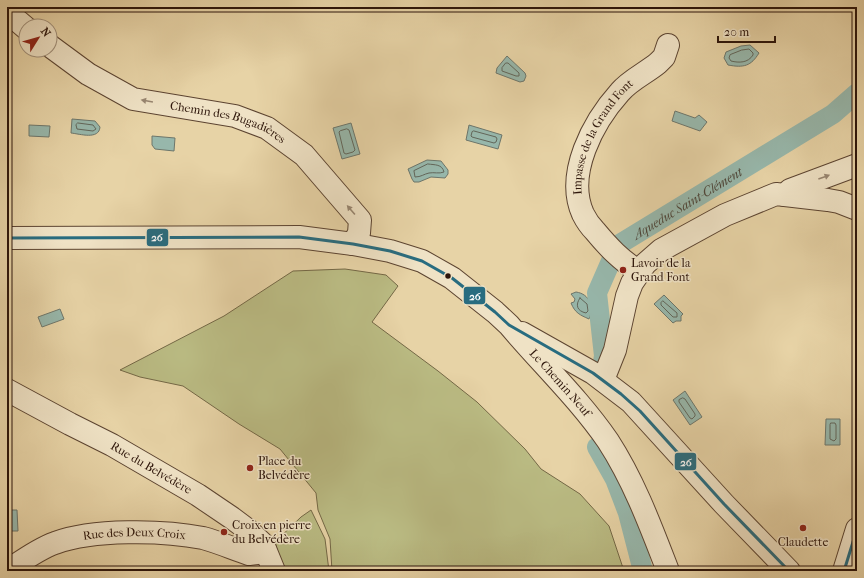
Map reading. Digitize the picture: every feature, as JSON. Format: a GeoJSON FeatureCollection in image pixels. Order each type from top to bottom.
{"type":"FeatureCollection","features":[{"type":"Feature","properties":{"kind":"street"},"geometry":{"type":"LineString","coordinates":[[7,12],[18,21]]}},
{"type":"Feature","properties":{"kind":"street","name":"Impasse de la Grand Font"},"geometry":{"type":"LineString","coordinates":[[639,272],[619,258],[590,226],[578,201],[577,181],[586,145],[604,111],[620,91],[664,57],[668,45]]}},
{"type":"Feature","properties":{"kind":"street","name":"Chemin des Bugadières"},"geometry":{"type":"LineString","coordinates":[[58,52],[88,74],[133,99],[235,116],[267,128],[304,155],[360,220],[359,233],[353,244]]}},
{"type":"Feature","properties":{"kind":"street"},"geometry":{"type":"LineString","coordinates":[[603,380],[615,350],[627,296],[639,272],[652,257],[661,250],[725,215],[857,165]]}},
{"type":"Feature","properties":{"kind":"street"},"geometry":{"type":"LineString","coordinates":[[775,197],[828,200],[839,202],[857,209]]}},
{"type":"Feature","properties":{"kind":"street","name":"Le Chemin Neuf"},"geometry":{"type":"LineString","coordinates":[[7,238],[299,237],[353,244],[390,251],[422,261],[452,278],[495,312],[509,325],[588,414],[608,442],[635,491],[668,571]]}},
{"type":"Feature","properties":{"kind":"street"},"geometry":{"type":"LineString","coordinates":[[509,325],[570,359],[603,380],[636,407],[724,504],[789,571]]}},
{"type":"Feature","properties":{"kind":"street","name":"Rue du Belvédère"},"geometry":{"type":"LineString","coordinates":[[7,390],[16,404],[112,445],[198,495],[232,518],[263,544],[274,571]]}},
{"type":"Feature","properties":{"kind":"street"},"geometry":{"type":"LineString","coordinates":[[844,571],[857,529]]}},
{"type":"Feature","properties":{"kind":"street","name":"Rue des Deux Croix"},"geometry":{"type":"LineString","coordinates":[[7,571],[28,557],[54,543],[81,536],[102,533],[150,533],[204,538],[249,554],[265,550]]}},
{"type":"Feature","properties":{"kind":"green space"},"geometry":{"type":"Polygon","coordinates":[[[345,269],[386,275],[398,286],[372,322],[477,402],[525,449],[541,469],[580,494],[609,526],[624,571],[332,571],[330,539],[318,510],[316,493],[280,449],[239,424],[183,386],[140,377],[120,370],[224,316],[293,271],[345,269]]]}},
{"type":"Feature","properties":{"kind":"green space"},"geometry":{"type":"Polygon","coordinates":[[[311,510],[325,539],[329,571],[293,571],[282,566],[275,542],[301,517],[311,510]]]}},
{"type":"Feature","properties":{"kind":"water"},"geometry":{"type":"Polygon","coordinates":[[[750,45],[759,53],[753,61],[743,66],[728,65],[724,58],[726,52],[741,46],[750,45]]]}},
{"type":"Feature","properties":{"kind":"water"},"geometry":{"type":"Polygon","coordinates":[[[507,56],[525,73],[526,76],[524,81],[520,82],[496,73],[497,68],[507,56]]]}},
{"type":"Feature","properties":{"kind":"water"},"geometry":{"type":"Polygon","coordinates":[[[675,111],[695,118],[699,115],[707,122],[700,131],[672,121],[675,111]]]}},
{"type":"Feature","properties":{"kind":"water"},"geometry":{"type":"Polygon","coordinates":[[[72,119],[95,121],[100,127],[99,131],[93,135],[71,133],[72,119]]]}},
{"type":"Feature","properties":{"kind":"water"},"geometry":{"type":"Polygon","coordinates":[[[351,123],[360,154],[342,159],[333,128],[351,123]]]}},
{"type":"Feature","properties":{"kind":"water"},"geometry":{"type":"Polygon","coordinates":[[[29,125],[50,126],[49,137],[29,136],[29,125]]]}},
{"type":"Feature","properties":{"kind":"water"},"geometry":{"type":"Polygon","coordinates":[[[469,125],[502,135],[498,149],[466,140],[469,125]]]}},
{"type":"Feature","properties":{"kind":"water"},"geometry":{"type":"Polygon","coordinates":[[[152,136],[175,138],[174,151],[155,149],[152,145],[152,136]]]}},
{"type":"Feature","properties":{"kind":"water"},"geometry":{"type":"Polygon","coordinates":[[[427,160],[441,161],[448,170],[448,174],[445,178],[431,177],[419,182],[414,182],[408,169],[427,160]]]}},
{"type":"Feature","properties":{"kind":"water"},"geometry":{"type":"Polygon","coordinates":[[[576,292],[585,295],[590,302],[591,310],[589,319],[578,313],[571,303],[574,302],[575,299],[571,294],[576,292]]]}},
{"type":"Feature","properties":{"kind":"water"},"geometry":{"type":"Polygon","coordinates":[[[664,295],[683,314],[681,316],[681,321],[676,321],[673,323],[654,304],[664,295]]]}},
{"type":"Feature","properties":{"kind":"water"},"geometry":{"type":"Polygon","coordinates":[[[60,309],[64,319],[42,327],[38,317],[60,309]]]}},
{"type":"Feature","properties":{"kind":"water"},"geometry":{"type":"Polygon","coordinates":[[[685,391],[702,417],[690,425],[673,400],[685,391]]]}},
{"type":"Feature","properties":{"kind":"water"},"geometry":{"type":"Polygon","coordinates":[[[826,419],[840,419],[840,445],[825,445],[826,419]]]}},
{"type":"Feature","properties":{"kind":"water"},"geometry":{"type":"Polygon","coordinates":[[[7,510],[17,510],[18,531],[8,531],[7,510]]]}},
{"type":"Feature","properties":{"kind":"waterway","name":"Aqueduc Saint-Clément"},"geometry":{"type":"LineString","coordinates":[[603,362],[604,356],[597,293],[618,245],[833,114],[857,93]]}},
{"type":"Feature","properties":{"kind":"waterway","name":"Aqueduc Saint-Clément"},"geometry":{"type":"LineString","coordinates":[[597,447],[615,479],[628,513],[643,571]]}},
{"type":"Feature","properties":{"kind":"transit line","name":"26"},"geometry":{"type":"LineString","coordinates":[[7,238],[299,237],[353,244],[390,251],[422,261],[452,278],[509,325],[593,373],[621,394],[640,411],[724,504],[789,571]]}},
{"type":"Feature","properties":{"kind":"transit line","name":"26"},"geometry":{"type":"LineString","coordinates":[[844,571],[857,529]]}},
{"type":"Feature","properties":{"kind":"place","name":"Lavoir de la Grand Font"},"geometry":{"type":"Point","coordinates":[623,270]}},
{"type":"Feature","properties":{"kind":"place","name":"Place du Belvédère"},"geometry":{"type":"Point","coordinates":[250,468]}},
{"type":"Feature","properties":{"kind":"place","name":"Claudette"},"geometry":{"type":"Point","coordinates":[803,528]}},
{"type":"Feature","properties":{"kind":"place","name":"Croix en pierre du Belvédère"},"geometry":{"type":"Point","coordinates":[224,532]}}]}
